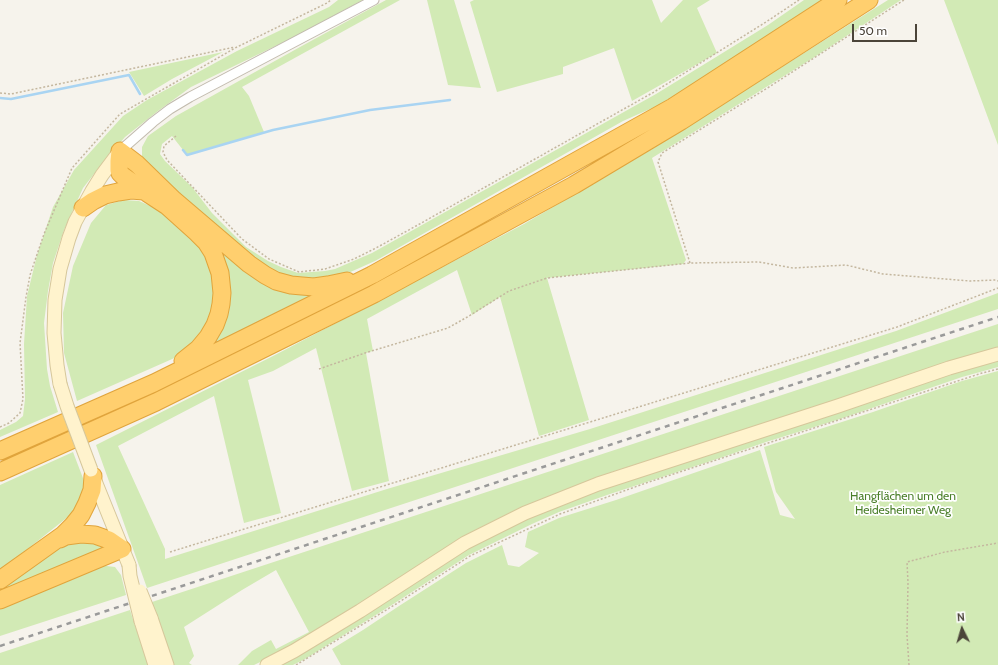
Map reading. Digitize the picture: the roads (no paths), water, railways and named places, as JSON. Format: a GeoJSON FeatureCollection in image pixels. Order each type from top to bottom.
{"type":"FeatureCollection","features":[{"type":"Feature","properties":{"kind":"highway"},"geometry":{"type":"LineString","coordinates":[[0,451],[154,383],[372,275],[673,107],[838,0]]}},
{"type":"Feature","properties":{"kind":"highway"},"geometry":{"type":"LineString","coordinates":[[0,472],[156,402],[374,294],[581,181],[681,121],[869,0]]}},
{"type":"Feature","properties":{"kind":"highway"},"geometry":{"type":"LineString","coordinates":[[154,383],[198,349],[208,337],[215,325],[221,304],[222,287],[220,272],[213,253],[206,242],[197,233],[167,206],[144,192],[120,173],[118,162],[120,151],[137,164],[174,200],[249,264],[265,275],[291,285],[314,287],[328,286],[372,275]]}},
{"type":"Feature","properties":{"kind":"highway"},"geometry":{"type":"LineString","coordinates":[[83,208],[105,195],[131,190],[144,192]]}},
{"type":"Feature","properties":{"kind":"highway"},"geometry":{"type":"LineString","coordinates":[[0,580],[63,535],[73,525],[81,515],[90,496],[92,490],[92,473]]}},
{"type":"Feature","properties":{"kind":"highway"},"geometry":{"type":"LineString","coordinates":[[52,542],[66,536],[80,534],[95,535],[109,540],[122,549]]}},
{"type":"Feature","properties":{"kind":"highway"},"geometry":{"type":"LineString","coordinates":[[0,600],[122,549]]}},
{"type":"Feature","properties":{"kind":"main road"},"geometry":{"type":"LineString","coordinates":[[120,151],[92,191],[75,222],[64,253],[55,300],[55,349],[60,384],[66,406],[129,566],[130,576],[161,664]]}},
{"type":"Feature","properties":{"kind":"main road"},"geometry":{"type":"LineString","coordinates":[[267,665],[360,611],[465,543],[525,513],[598,484],[838,406],[949,368],[998,354]]}},
{"type":"Feature","properties":{"kind":"street"},"geometry":{"type":"LineString","coordinates":[[120,151],[153,122],[190,97],[374,0]]}},
{"type":"Feature","properties":{"kind":"waterway"},"geometry":{"type":"LineString","coordinates":[[0,98],[11,99],[129,75],[140,94]]}},
{"type":"Feature","properties":{"kind":"waterway"},"geometry":{"type":"LineString","coordinates":[[183,150],[187,155],[273,130],[370,110],[450,100]]}},
{"type":"Feature","properties":{"kind":"railway"},"geometry":{"type":"LineString","coordinates":[[0,646],[998,317]]}},
{"type":"Feature","properties":{"kind":"park label","name":"Hangflächen um den Heidesheimer Weg"},"geometry":{"type":"Point","coordinates":[903,503]}}]}
